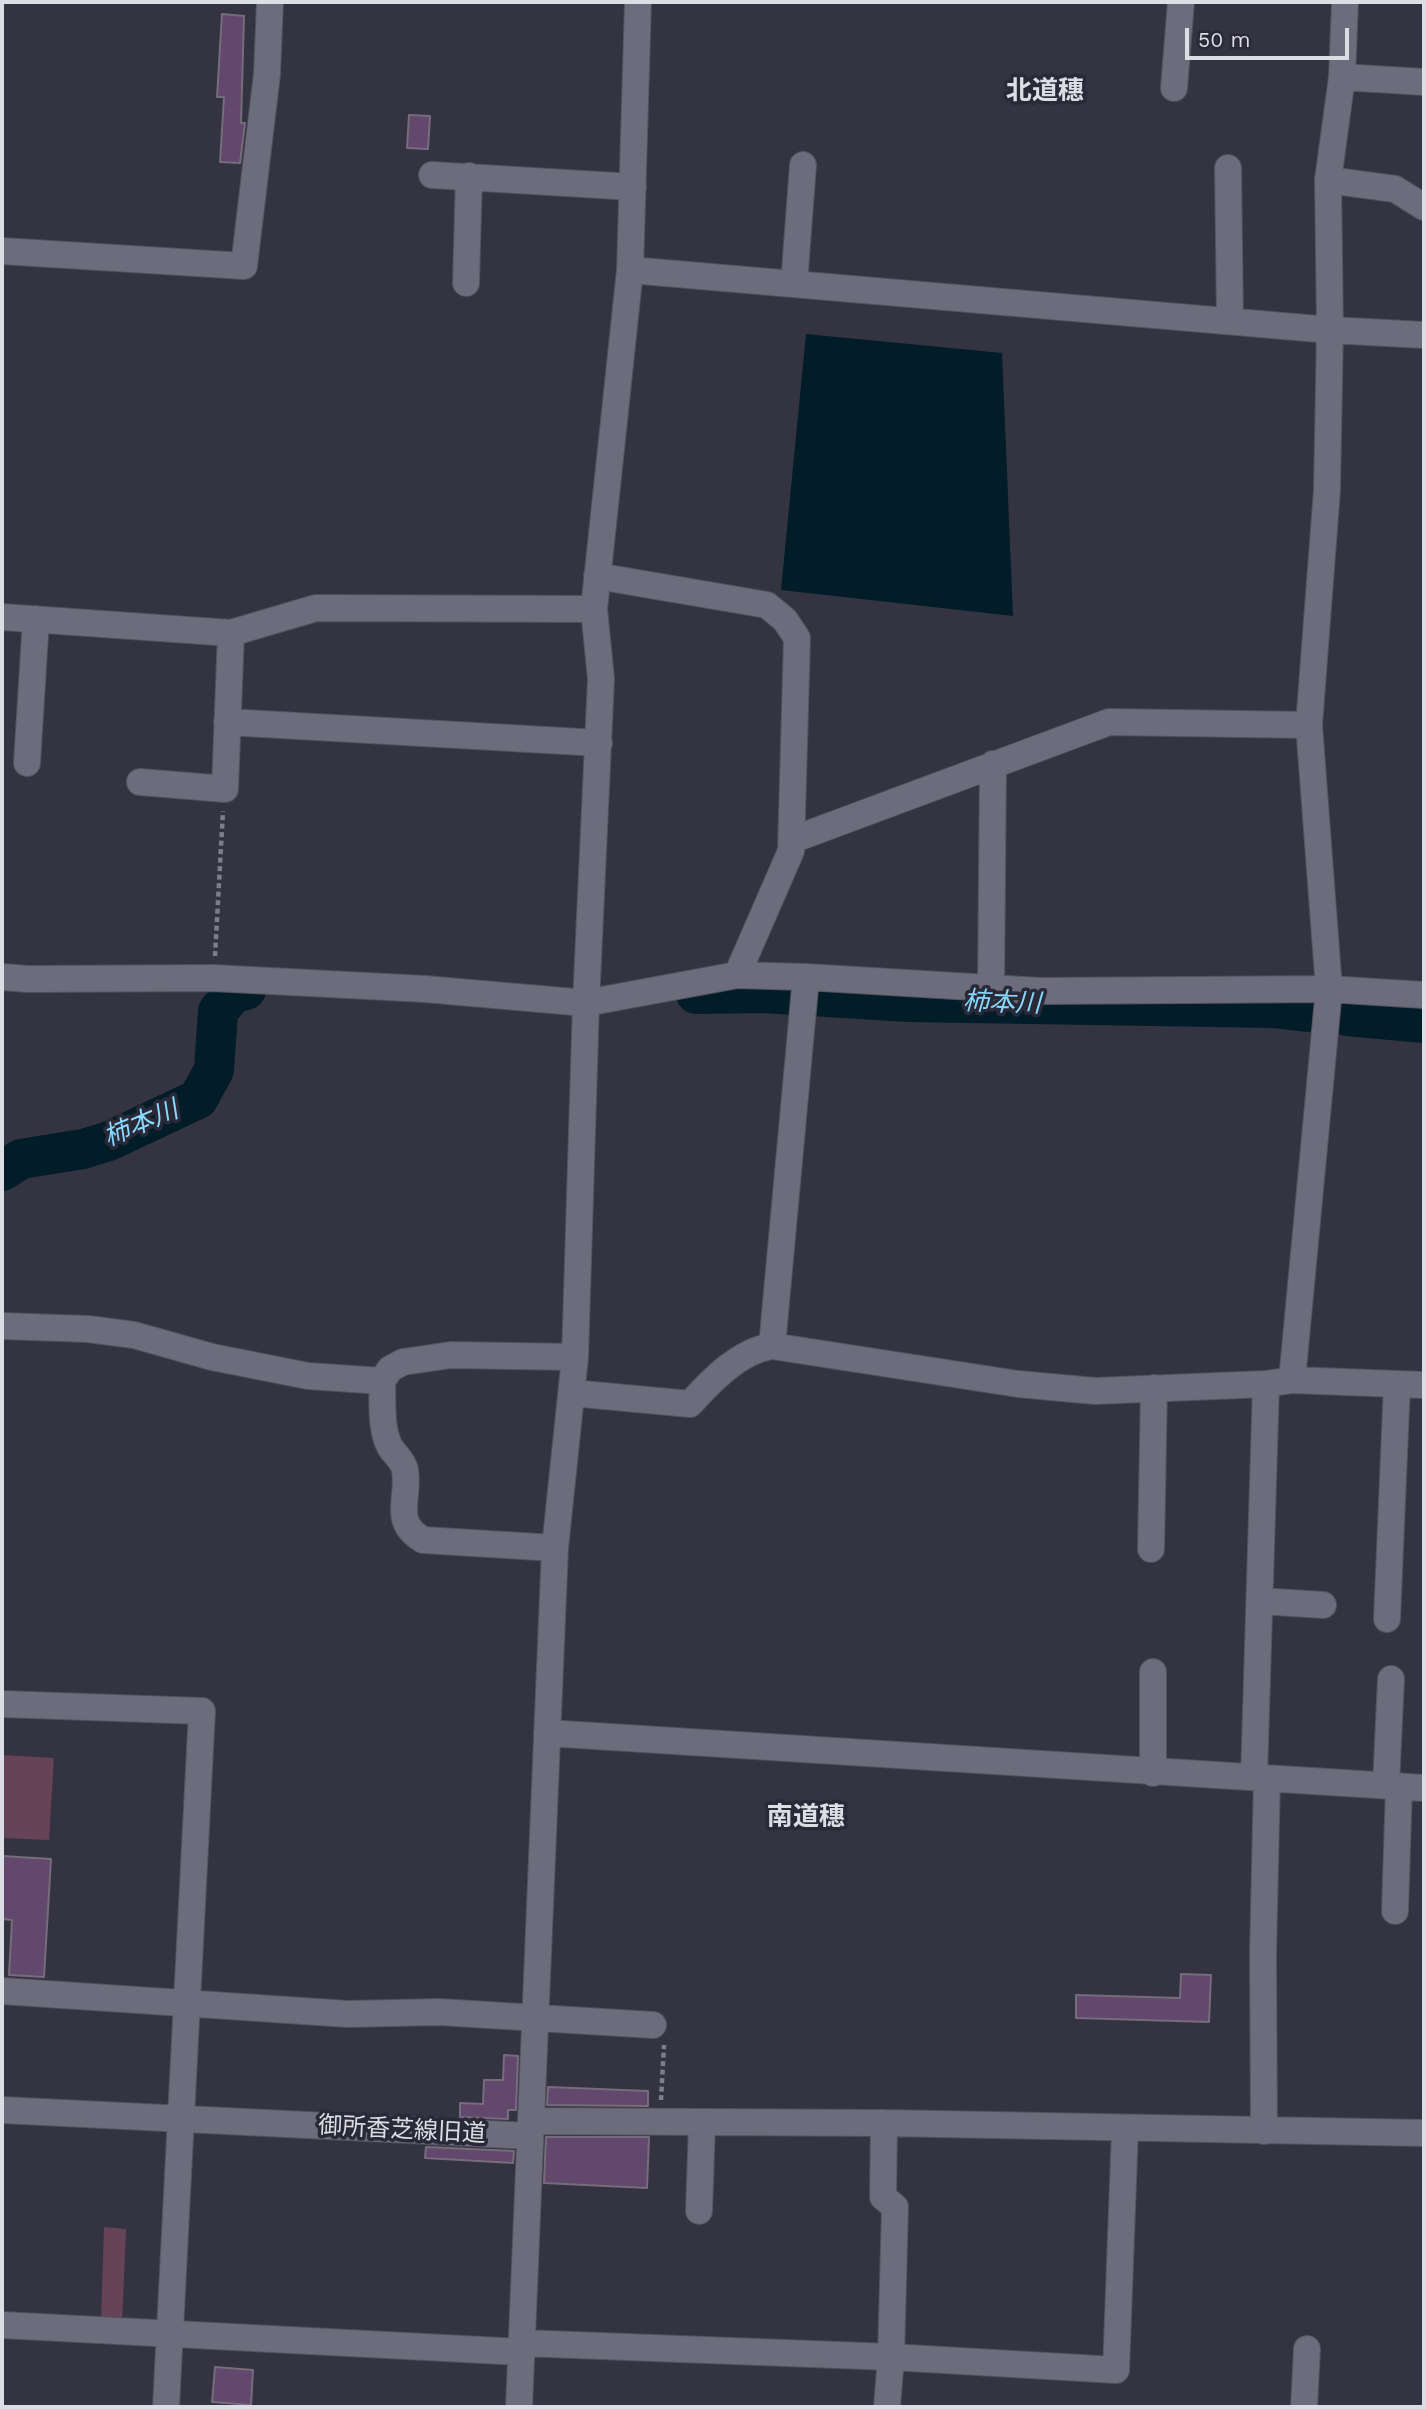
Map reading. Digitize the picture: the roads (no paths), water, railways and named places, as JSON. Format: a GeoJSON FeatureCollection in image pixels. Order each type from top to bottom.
{"type":"FeatureCollection","features":[{"type":"Feature","properties":{"kind":"street"},"geometry":{"type":"LineString","coordinates":[[2,251],[244,266],[267,74],[270,2]]}},
{"type":"Feature","properties":{"kind":"street"},"geometry":{"type":"LineString","coordinates":[[519,2407],[555,1548],[575,1357],[586,1003],[601,679],[594,609],[630,270],[638,2]]}},
{"type":"Feature","properties":{"kind":"street"},"geometry":{"type":"LineString","coordinates":[[1174,88],[1181,2]]}},
{"type":"Feature","properties":{"kind":"street"},"geometry":{"type":"LineString","coordinates":[[1264,2131],[1261,1601],[1279,1382],[1329,989],[1310,725],[1327,490],[1330,330],[1328,180],[1342,77],[1345,2]]}},
{"type":"Feature","properties":{"kind":"street"},"geometry":{"type":"LineString","coordinates":[[1342,77],[1424,82]]}},
{"type":"Feature","properties":{"kind":"street"},"geometry":{"type":"LineString","coordinates":[[794,284],[803,165]]}},
{"type":"Feature","properties":{"kind":"street"},"geometry":{"type":"LineString","coordinates":[[1228,168],[1230,320]]}},
{"type":"Feature","properties":{"kind":"street"},"geometry":{"type":"LineString","coordinates":[[432,175],[633,187]]}},
{"type":"Feature","properties":{"kind":"street"},"geometry":{"type":"LineString","coordinates":[[466,283],[469,176]]}},
{"type":"Feature","properties":{"kind":"street"},"geometry":{"type":"LineString","coordinates":[[1328,180],[1395,189],[1424,207]]}},
{"type":"Feature","properties":{"kind":"street"},"geometry":{"type":"LineString","coordinates":[[630,270],[1330,330],[1424,335]]}},
{"type":"Feature","properties":{"kind":"street"},"geometry":{"type":"LineString","coordinates":[[597,576],[767,605],[785,620],[797,638],[792,840],[790,851],[737,975]]}},
{"type":"Feature","properties":{"kind":"street"},"geometry":{"type":"LineString","coordinates":[[2,617],[231,633],[316,608],[594,609]]}},
{"type":"Feature","properties":{"kind":"street"},"geometry":{"type":"LineString","coordinates":[[27,762],[36,619]]}},
{"type":"Feature","properties":{"kind":"street"},"geometry":{"type":"LineString","coordinates":[[139,782],[225,789],[231,633]]}},
{"type":"Feature","properties":{"kind":"street"},"geometry":{"type":"LineString","coordinates":[[228,722],[598,743]]}},
{"type":"Feature","properties":{"kind":"street"},"geometry":{"type":"LineString","coordinates":[[792,840],[1109,722],[1310,725]]}},
{"type":"Feature","properties":{"kind":"street"},"geometry":{"type":"LineString","coordinates":[[991,988],[993,764]]}},
{"type":"Feature","properties":{"kind":"street"},"geometry":{"type":"LineString","coordinates":[[2,977],[213,978],[425,989],[586,1003],[737,975],[805,989],[1329,989],[1424,995]]}},
{"type":"Feature","properties":{"kind":"street"},"geometry":{"type":"LineString","coordinates":[[772,1346],[805,989]]}},
{"type":"Feature","properties":{"kind":"street"},"geometry":{"type":"LineString","coordinates":[[2,1326],[88,1329],[134,1335],[212,1357],[294,1373],[382,1381]]}},
{"type":"Feature","properties":{"kind":"street"},"geometry":{"type":"LineString","coordinates":[[572,1393],[690,1404],[740,1358],[760,1348],[772,1346],[1018,1384],[1095,1391],[1279,1382],[1424,1385]]}},
{"type":"Feature","properties":{"kind":"street"},"geometry":{"type":"LineString","coordinates":[[555,1548],[423,1539],[410,1532],[404,1518],[405,1472],[384,1429],[382,1381],[390,1369],[403,1362],[451,1355],[575,1357]]}},
{"type":"Feature","properties":{"kind":"street"},"geometry":{"type":"LineString","coordinates":[[1387,1619],[1397,1384]]}},
{"type":"Feature","properties":{"kind":"street"},"geometry":{"type":"LineString","coordinates":[[1151,1549],[1154,1388]]}},
{"type":"Feature","properties":{"kind":"street"},"geometry":{"type":"LineString","coordinates":[[1261,1601],[1323,1605]]}},
{"type":"Feature","properties":{"kind":"street"},"geometry":{"type":"LineString","coordinates":[[1153,1672],[1153,1773]]}},
{"type":"Feature","properties":{"kind":"street"},"geometry":{"type":"LineString","coordinates":[[1391,1679],[1403,1786],[1395,1911]]}},
{"type":"Feature","properties":{"kind":"street"},"geometry":{"type":"LineString","coordinates":[[2,1704],[202,1711],[166,2407]]}},
{"type":"Feature","properties":{"kind":"street"},"geometry":{"type":"LineString","coordinates":[[547,1734],[1153,1773],[1403,1786]]}},
{"type":"Feature","properties":{"kind":"street"},"geometry":{"type":"LineString","coordinates":[[2,1991],[348,2014],[439,2012],[653,2025]]}},
{"type":"Feature","properties":{"kind":"street","name":"御所香芝線旧道"},"geometry":{"type":"LineString","coordinates":[[2,2110],[180,2119],[531,2128],[660,2123],[884,2123],[1424,2133]]}},
{"type":"Feature","properties":{"kind":"street"},"geometry":{"type":"LineString","coordinates":[[699,2211],[702,2123]]}},
{"type":"Feature","properties":{"kind":"street"},"geometry":{"type":"LineString","coordinates":[[884,2123],[883,2197],[895,2207],[887,2407]]}},
{"type":"Feature","properties":{"kind":"street"},"geometry":{"type":"LineString","coordinates":[[2,2325],[521,2348],[891,2357],[1116,2370],[1125,2129]]}},
{"type":"Feature","properties":{"kind":"street"},"geometry":{"type":"LineString","coordinates":[[1304,2407],[1307,2349]]}},
{"type":"Feature","properties":{"kind":"water"},"geometry":{"type":"Polygon","coordinates":[[[806,334],[1002,353],[1013,616],[781,590],[806,334]]]}},
{"type":"Feature","properties":{"kind":"waterway","name":"柿本川"},"geometry":{"type":"LineString","coordinates":[[2,1171],[21,1159],[83,1149],[109,1141],[198,1099],[214,1070],[218,1011],[234,993],[246,990]]}},
{"type":"Feature","properties":{"kind":"waterway","name":"柿本川"},"geometry":{"type":"LineString","coordinates":[[696,994],[763,993],[909,1002],[1273,1008],[1307,1012]]}},
{"type":"Feature","properties":{"kind":"waterway","name":"柿本川"},"geometry":{"type":"LineString","coordinates":[[1347,1016],[1424,1023]]}},
{"type":"Feature","properties":{"kind":"district","name":"北道穗"},"geometry":{"type":"Point","coordinates":[1045,91]}},
{"type":"Feature","properties":{"kind":"district","name":"南道穗"},"geometry":{"type":"Point","coordinates":[806,1817]}}]}
